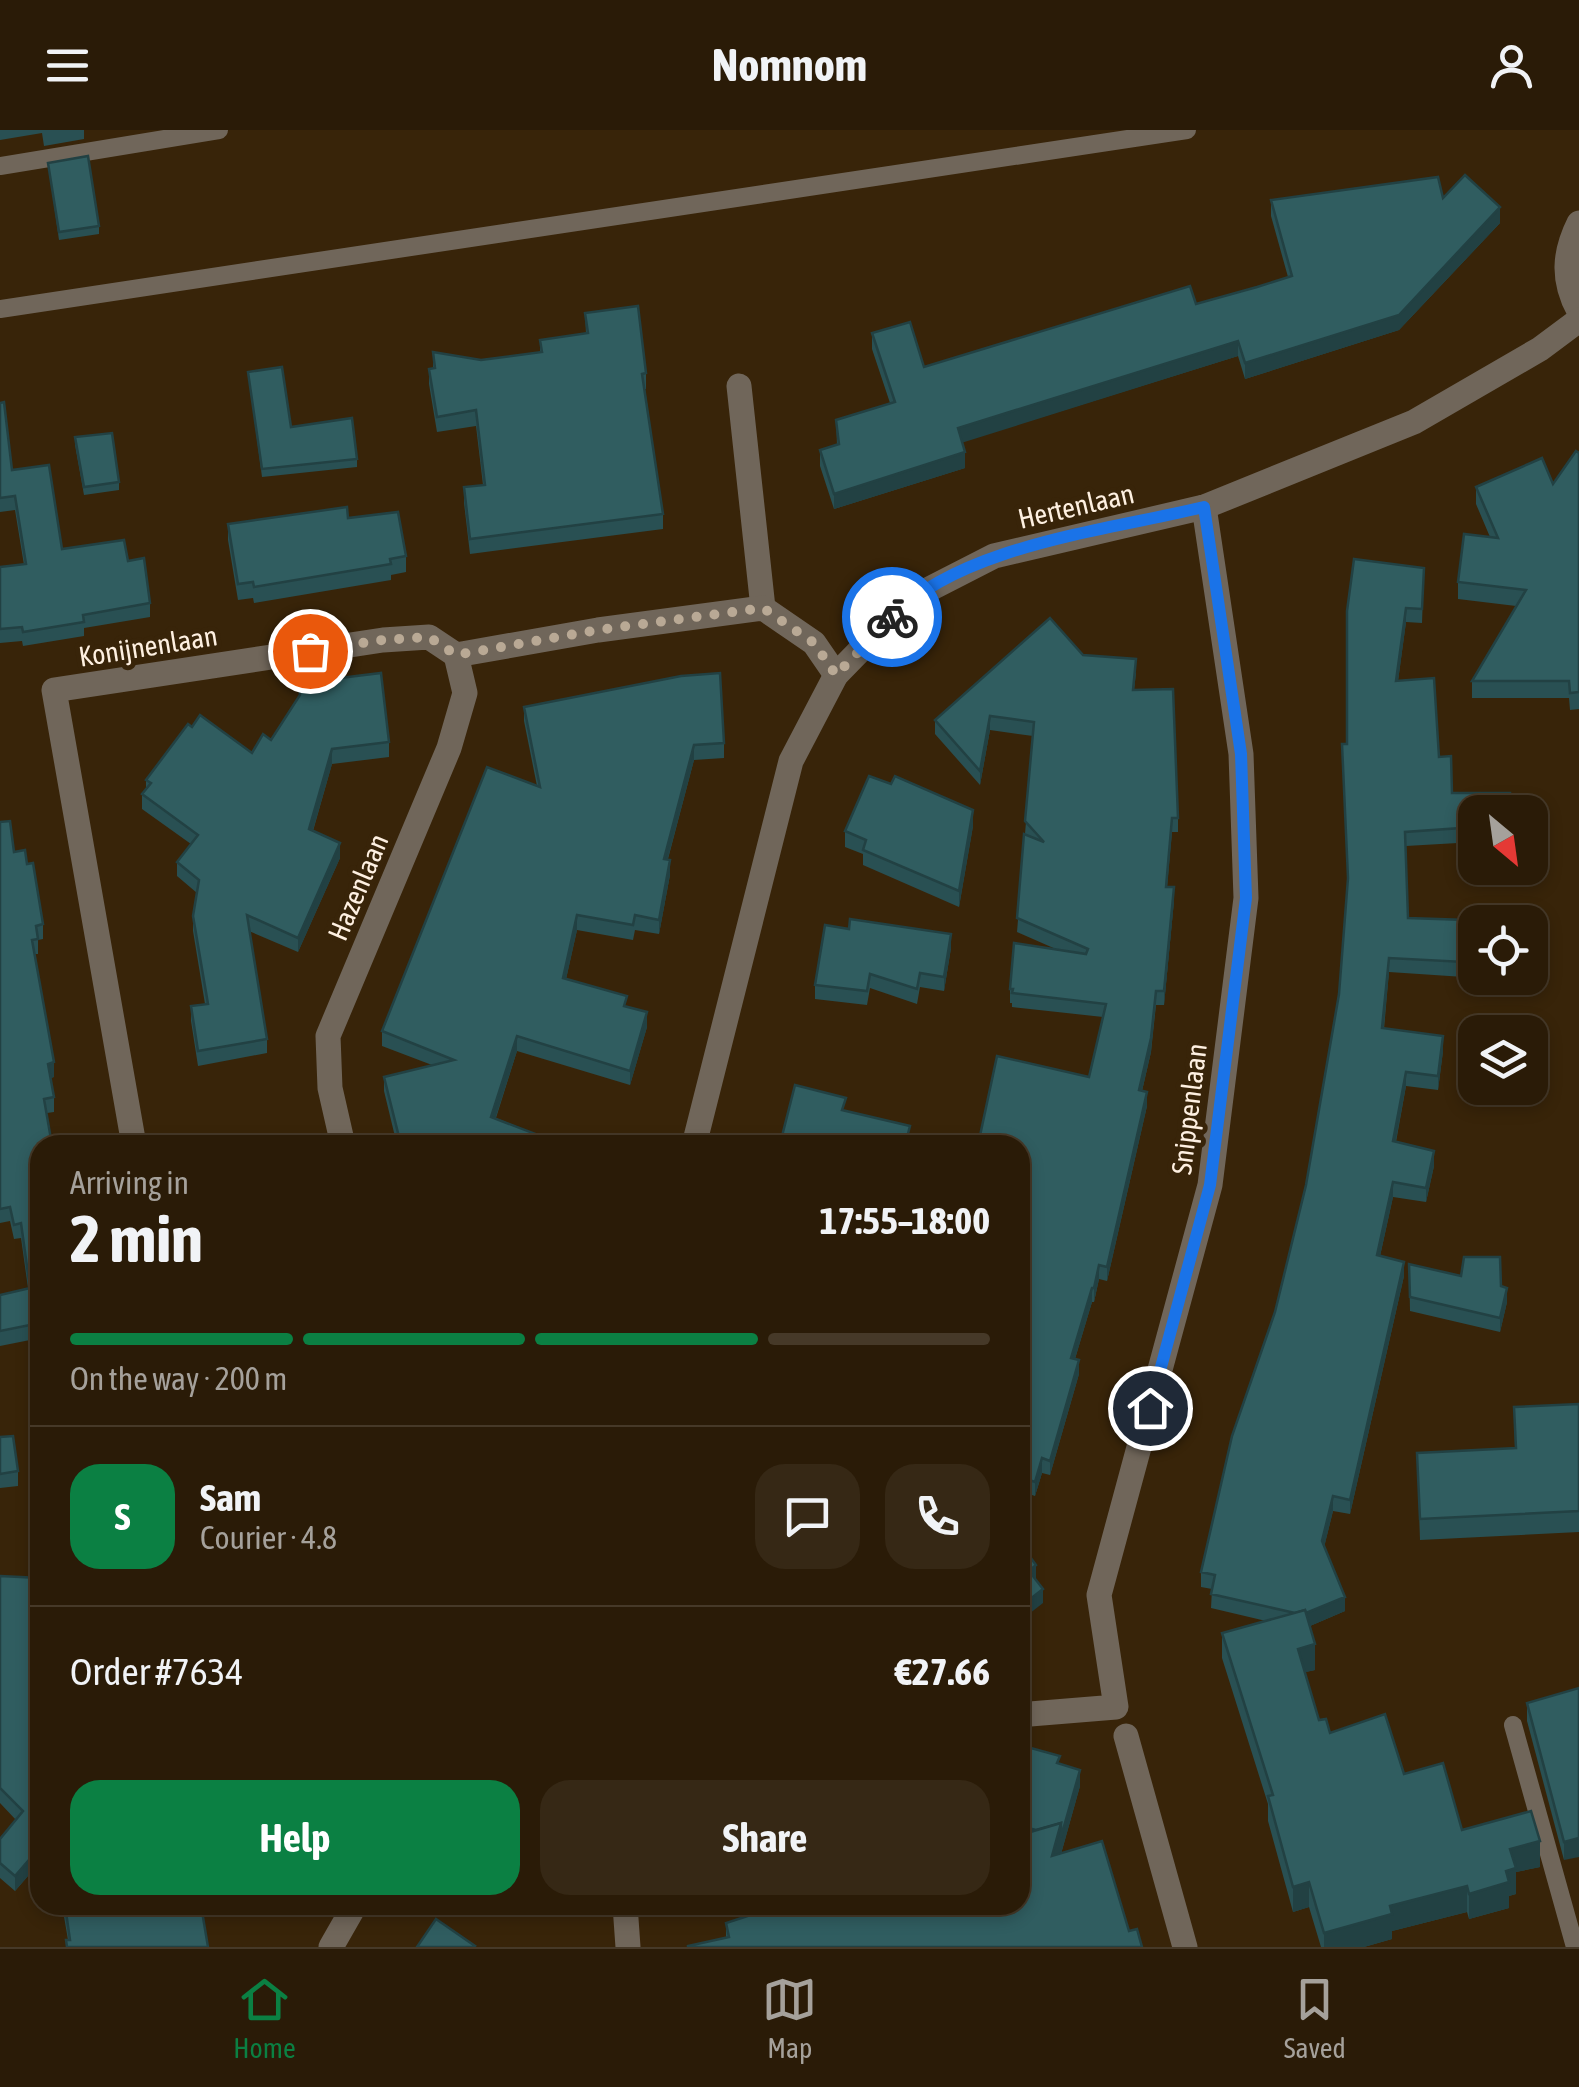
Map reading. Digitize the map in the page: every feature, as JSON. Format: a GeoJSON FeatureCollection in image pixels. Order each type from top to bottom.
{"type":"FeatureCollection","features":[{"type":"Feature","properties":{"kind":"street"},"geometry":{"type":"LineString","coordinates":[[1579,223],[1568,247],[1565,272],[1570,295],[1579,311]]}},
{"type":"Feature","properties":{"kind":"street","name":"Hertenlaan"},"geometry":{"type":"LineString","coordinates":[[697,1135],[791,760],[836,675],[910,599],[994,556],[1204,507],[1414,422],[1540,348],[1579,320]]}},
{"type":"Feature","properties":{"kind":"street"},"geometry":{"type":"LineString","coordinates":[[740,386],[763,608]]}},
{"type":"Feature","properties":{"kind":"street","name":"Snippenlaan"},"geometry":{"type":"LineString","coordinates":[[1030,1714],[1116,1707],[1098,1595],[1210,1185],[1246,898],[1241,754],[1204,507]]}},
{"type":"Feature","properties":{"kind":"street"},"geometry":{"type":"LineString","coordinates":[[456,655],[598,630],[763,608],[814,643],[836,675]]}},
{"type":"Feature","properties":{"kind":"street","name":"Konijnenlaan"},"geometry":{"type":"LineString","coordinates":[[132,1135],[54,690],[382,640],[429,637],[456,655]]}},
{"type":"Feature","properties":{"kind":"street","name":"Hazenlaan"},"geometry":{"type":"LineString","coordinates":[[341,1135],[330,1088],[328,1036],[449,748],[465,693],[456,655]]}},
{"type":"Feature","properties":{"kind":"street"},"geometry":{"type":"LineString","coordinates":[[1126,1736],[1185,1947]]}},
{"type":"Feature","properties":{"kind":"street"},"geometry":{"type":"LineString","coordinates":[[331,1947],[348,1915]]}},
{"type":"Feature","properties":{"kind":"street"},"geometry":{"type":"LineString","coordinates":[[626,1915],[628,1947]]}},
{"type":"Feature","properties":{"kind":"lane"},"geometry":{"type":"LineString","coordinates":[[0,166],[219,130]]}},
{"type":"Feature","properties":{"kind":"lane"},"geometry":{"type":"LineString","coordinates":[[0,309],[1187,130]]}},
{"type":"Feature","properties":{"kind":"lane"},"geometry":{"type":"LineString","coordinates":[[1513,1725],[1575,1947]]}},
{"type":"Feature","properties":{"kind":"building"},"geometry":{"type":"Polygon","coordinates":[[[88,156],[99,226],[59,232],[48,163],[88,156]]]}},
{"type":"Feature","properties":{"kind":"building"},"geometry":{"type":"Polygon","coordinates":[[[1465,175],[1500,207],[1399,315],[1245,363],[1238,341],[958,428],[965,452],[834,494],[820,450],[839,444],[836,420],[895,402],[872,333],[910,322],[924,367],[1190,286],[1196,304],[1292,276],[1271,200],[1438,177],[1443,198],[1465,175]]]}},
{"type":"Feature","properties":{"kind":"building"},"geometry":{"type":"Polygon","coordinates":[[[638,306],[646,373],[642,374],[663,514],[470,539],[464,487],[485,485],[476,410],[437,417],[429,369],[435,368],[433,352],[481,360],[542,352],[540,340],[588,333],[585,313],[638,306]]]}},
{"type":"Feature","properties":{"kind":"building"},"geometry":{"type":"Polygon","coordinates":[[[282,367],[291,427],[352,418],[357,459],[262,469],[248,372],[282,367]]]}},
{"type":"Feature","properties":{"kind":"building"},"geometry":{"type":"Polygon","coordinates":[[[4,402],[12,470],[49,465],[62,549],[124,540],[128,561],[144,558],[150,603],[83,615],[84,622],[23,632],[22,627],[0,629],[0,567],[26,564],[15,496],[0,498],[0,403],[4,402]]]}},
{"type":"Feature","properties":{"kind":"building"},"geometry":{"type":"Polygon","coordinates":[[[112,433],[119,482],[84,487],[75,437],[112,433]]]}},
{"type":"Feature","properties":{"kind":"building"},"geometry":{"type":"Polygon","coordinates":[[[1576,451],[1579,692],[1570,693],[1569,681],[1472,681],[1526,590],[1458,582],[1464,534],[1498,538],[1476,487],[1542,458],[1553,484],[1576,451]]]}},
{"type":"Feature","properties":{"kind":"building"},"geometry":{"type":"Polygon","coordinates":[[[347,507],[348,518],[398,512],[406,556],[390,559],[391,564],[254,587],[253,582],[238,584],[228,524],[347,507]]]}},
{"type":"Feature","properties":{"kind":"building"},"geometry":{"type":"Polygon","coordinates":[[[1354,559],[1424,568],[1422,609],[1406,608],[1396,681],[1434,678],[1439,757],[1451,756],[1452,793],[1510,793],[1458,795],[1458,828],[1405,832],[1408,918],[1458,920],[1458,962],[1389,958],[1382,1028],[1443,1036],[1438,1076],[1406,1072],[1393,1141],[1434,1151],[1426,1188],[1393,1182],[1377,1255],[1404,1262],[1350,1500],[1333,1496],[1322,1541],[1345,1597],[1306,1613],[1295,1613],[1211,1594],[1215,1575],[1201,1572],[1232,1436],[1275,1312],[1306,1185],[1339,994],[1348,878],[1342,744],[1347,744],[1347,611],[1354,559]]]}},
{"type":"Feature","properties":{"kind":"building"},"geometry":{"type":"Polygon","coordinates":[[[1050,618],[1083,655],[1136,659],[1133,690],[1173,689],[1178,818],[1172,818],[1166,887],[1174,887],[1164,991],[1156,991],[1151,1038],[1139,1090],[1147,1092],[1107,1267],[1099,1265],[1071,1358],[1079,1360],[1050,1461],[1042,1458],[1035,1482],[1030,1480],[1030,1135],[980,1135],[997,1056],[1089,1077],[1106,1004],[1012,993],[1010,989],[1014,943],[1086,954],[1088,949],[1017,918],[1024,834],[1044,842],[1025,821],[1034,722],[990,716],[980,771],[935,720],[1050,618]]]}},
{"type":"Feature","properties":{"kind":"building"},"geometry":{"type":"Polygon","coordinates":[[[381,673],[389,742],[332,749],[309,829],[340,843],[298,938],[247,915],[267,1039],[198,1051],[191,1006],[208,1004],[193,916],[199,880],[177,862],[198,835],[142,794],[151,783],[146,780],[188,724],[192,727],[200,715],[252,753],[263,734],[271,740],[300,695],[299,683],[381,673]]]}},
{"type":"Feature","properties":{"kind":"building"},"geometry":{"type":"Polygon","coordinates":[[[720,673],[724,743],[694,745],[664,859],[670,860],[659,920],[635,915],[633,925],[577,915],[563,978],[627,996],[624,1006],[647,1012],[630,1071],[517,1036],[491,1117],[538,1135],[398,1135],[384,1077],[454,1060],[382,1031],[487,767],[540,787],[524,707],[681,676],[720,673]]]}},
{"type":"Feature","properties":{"kind":"building"},"geometry":{"type":"Polygon","coordinates":[[[869,776],[891,784],[895,776],[973,810],[959,891],[863,850],[866,840],[845,831],[869,776]]]}},
{"type":"Feature","properties":{"kind":"building"},"geometry":{"type":"Polygon","coordinates":[[[10,821],[14,852],[25,850],[27,864],[33,863],[43,924],[36,926],[38,939],[32,940],[54,1062],[48,1064],[54,1097],[44,1099],[50,1135],[30,1135],[30,1288],[21,1223],[14,1225],[10,1207],[0,1209],[0,822],[10,821]]]}},
{"type":"Feature","properties":{"kind":"building"},"geometry":{"type":"Polygon","coordinates":[[[850,919],[951,934],[944,977],[920,973],[917,989],[870,974],[867,991],[815,985],[825,925],[849,929],[850,919]]]}},
{"type":"Feature","properties":{"kind":"building"},"geometry":{"type":"Polygon","coordinates":[[[795,1085],[846,1098],[842,1110],[910,1126],[908,1135],[782,1135],[795,1085]]]}},
{"type":"Feature","properties":{"kind":"building"},"geometry":{"type":"Polygon","coordinates":[[[1464,1257],[1500,1257],[1501,1286],[1507,1288],[1500,1318],[1410,1297],[1409,1264],[1461,1276],[1464,1257]]]}},
{"type":"Feature","properties":{"kind":"building"},"geometry":{"type":"Polygon","coordinates":[[[30,1288],[30,1325],[0,1331],[0,1295],[30,1288]]]}},
{"type":"Feature","properties":{"kind":"building"},"geometry":{"type":"Polygon","coordinates":[[[1579,1404],[1579,1511],[1420,1519],[1417,1453],[1516,1448],[1514,1407],[1579,1404]]]}},
{"type":"Feature","properties":{"kind":"building"},"geometry":{"type":"Polygon","coordinates":[[[13,1436],[18,1471],[0,1474],[0,1437],[13,1436]]]}},
{"type":"Feature","properties":{"kind":"building"},"geometry":{"type":"Polygon","coordinates":[[[1030,1572],[1043,1589],[1030,1599],[1030,1572]]]}},
{"type":"Feature","properties":{"kind":"building"},"geometry":{"type":"Polygon","coordinates":[[[0,1576],[30,1578],[30,1859],[15,1876],[0,1863],[0,1839],[23,1811],[0,1788],[0,1576]]]}},
{"type":"Feature","properties":{"kind":"building"},"geometry":{"type":"Polygon","coordinates":[[[1305,1610],[1315,1644],[1298,1649],[1319,1720],[1326,1719],[1330,1733],[1385,1714],[1404,1774],[1443,1763],[1462,1830],[1531,1811],[1540,1841],[1510,1849],[1516,1868],[1506,1871],[1509,1882],[1469,1894],[1467,1886],[1390,1906],[1392,1914],[1324,1933],[1309,1882],[1293,1887],[1268,1796],[1273,1795],[1222,1633],[1305,1610]]]}},
{"type":"Feature","properties":{"kind":"building"},"geometry":{"type":"Polygon","coordinates":[[[1579,1688],[1579,1838],[1564,1842],[1527,1703],[1579,1688]]]}},
{"type":"Feature","properties":{"kind":"building"},"geometry":{"type":"Polygon","coordinates":[[[1030,1748],[1060,1756],[1057,1763],[1080,1770],[1061,1837],[1061,1823],[1030,1828],[1030,1748]]]}},
{"type":"Feature","properties":{"kind":"building"},"geometry":{"type":"Polygon","coordinates":[[[1061,1823],[1052,1856],[1102,1841],[1129,1931],[1137,1929],[1142,1947],[688,1947],[729,1937],[726,1923],[750,1915],[1030,1915],[1030,1832],[1061,1823]]]}},
{"type":"Feature","properties":{"kind":"building"},"geometry":{"type":"Polygon","coordinates":[[[66,1915],[203,1915],[208,1947],[67,1947],[66,1940],[70,1940],[66,1915]]]}},
{"type":"Feature","properties":{"kind":"building"},"geometry":{"type":"Polygon","coordinates":[[[436,1919],[475,1946],[417,1947],[436,1919]]]}},
{"type":"Feature","properties":{"kind":"way so far"},"geometry":{"type":"LineString","coordinates":[[310,651],[429,637],[456,655],[598,630],[763,608],[814,643],[836,675],[892,617]]}},
{"type":"Feature","properties":{"kind":"route"},"geometry":{"type":"LineString","coordinates":[[892,617],[910,599],[994,556],[1204,507],[1241,754],[1246,898],[1210,1185],[1150,1408]]}}]}
